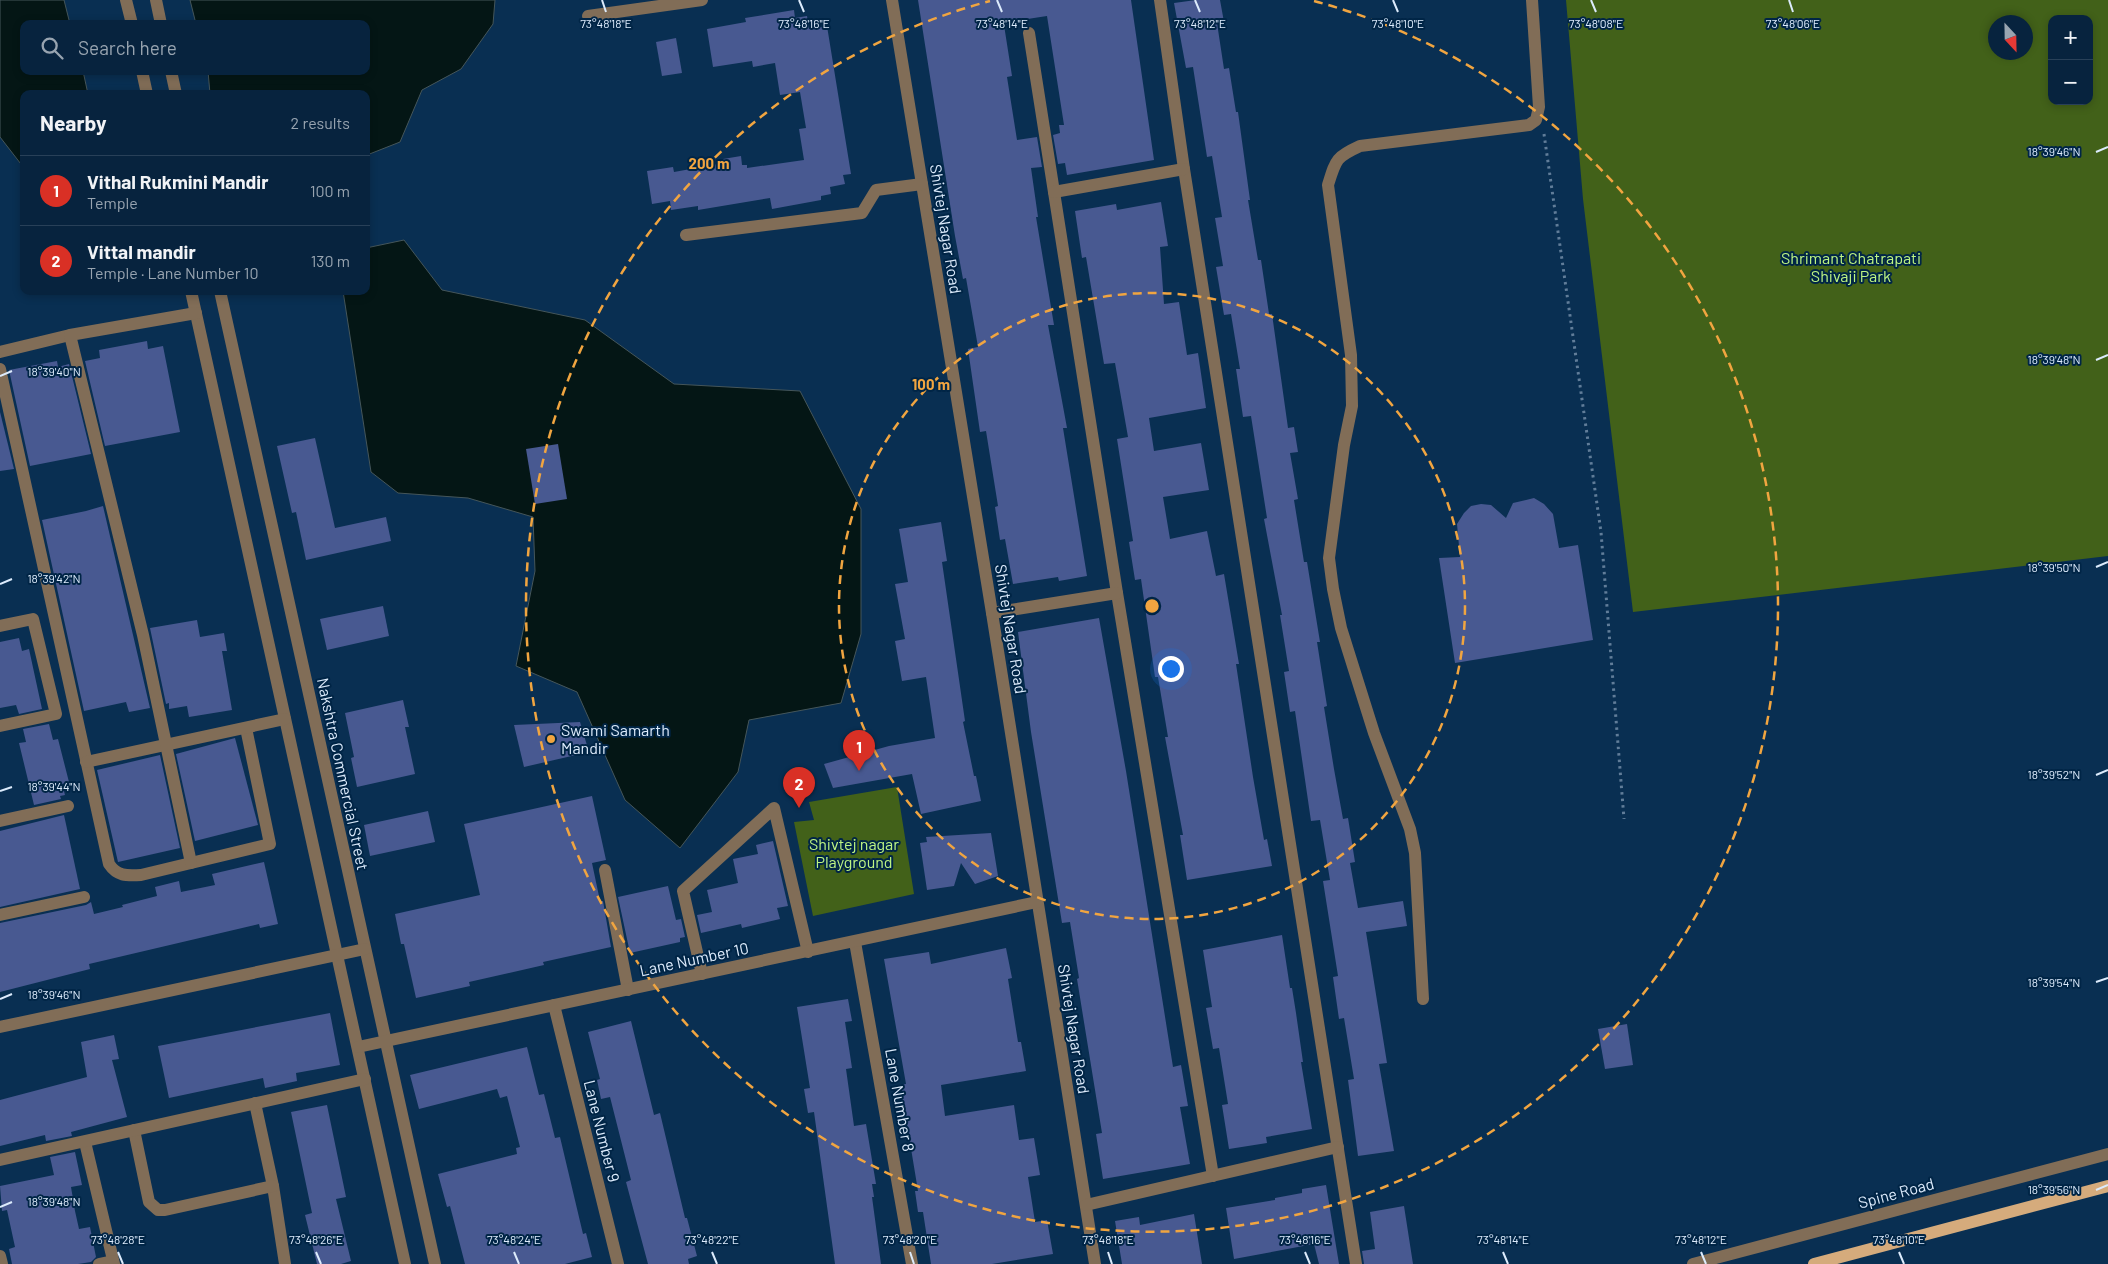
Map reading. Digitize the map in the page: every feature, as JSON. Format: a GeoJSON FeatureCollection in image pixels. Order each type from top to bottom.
{"type":"FeatureCollection","features":[{"type":"Feature","properties":{"kind":"main road"},"geometry":{"type":"LineString","coordinates":[[1814,1264],[2108,1186]]}},
{"type":"Feature","properties":{"kind":"street"},"geometry":{"type":"LineString","coordinates":[[126,0],[131,20]]}},
{"type":"Feature","properties":{"kind":"street"},"geometry":{"type":"LineString","coordinates":[[156,0],[160,20]]}},
{"type":"Feature","properties":{"kind":"street"},"geometry":{"type":"LineString","coordinates":[[588,16],[702,0]]}},
{"type":"Feature","properties":{"kind":"street","name":"Shivtej Nagar Road"},"geometry":{"type":"LineString","coordinates":[[892,0],[992,613],[1095,1264]]}},
{"type":"Feature","properties":{"kind":"street"},"geometry":{"type":"LineString","coordinates":[[1160,0],[1184,169],[1356,1264]]}},
{"type":"Feature","properties":{"kind":"street"},"geometry":{"type":"LineString","coordinates":[[1423,999],[1415,853],[1410,829],[1374,733],[1341,628],[1332,589],[1329,558],[1344,445],[1352,406],[1351,354],[1328,185],[1332,170],[1340,155],[1360,146],[1529,124],[1536,120],[1539,107],[1532,0]]}},
{"type":"Feature","properties":{"kind":"street"},"geometry":{"type":"LineString","coordinates":[[1029,33],[1117,594],[1213,1176]]}},
{"type":"Feature","properties":{"kind":"street"},"geometry":{"type":"LineString","coordinates":[[143,75],[146,90]]}},
{"type":"Feature","properties":{"kind":"street"},"geometry":{"type":"LineString","coordinates":[[172,75],[175,90]]}},
{"type":"Feature","properties":{"kind":"street"},"geometry":{"type":"LineString","coordinates":[[1054,192],[1184,169]]}},
{"type":"Feature","properties":{"kind":"street"},"geometry":{"type":"LineString","coordinates":[[686,235],[862,213],[876,190],[922,184]]}},
{"type":"Feature","properties":{"kind":"street"},"geometry":{"type":"LineString","coordinates":[[192,295],[405,1264]]}},
{"type":"Feature","properties":{"kind":"street","name":"Nakshtra Commercial Street"},"geometry":{"type":"LineString","coordinates":[[221,295],[435,1264]]}},
{"type":"Feature","properties":{"kind":"street"},"geometry":{"type":"LineString","coordinates":[[0,352],[70,334],[196,313]]}},
{"type":"Feature","properties":{"kind":"street"},"geometry":{"type":"LineString","coordinates":[[70,334],[143,635],[191,863]]}},
{"type":"Feature","properties":{"kind":"street"},"geometry":{"type":"LineString","coordinates":[[0,369],[108,864],[114,871],[127,876],[140,875],[270,844],[246,728]]}},
{"type":"Feature","properties":{"kind":"street"},"geometry":{"type":"LineString","coordinates":[[992,613],[1117,594]]}},
{"type":"Feature","properties":{"kind":"street"},"geometry":{"type":"LineString","coordinates":[[0,626],[33,619],[56,714],[0,726]]}},
{"type":"Feature","properties":{"kind":"street"},"geometry":{"type":"LineString","coordinates":[[86,762],[285,719]]}},
{"type":"Feature","properties":{"kind":"street"},"geometry":{"type":"LineString","coordinates":[[0,821],[68,806]]}},
{"type":"Feature","properties":{"kind":"street"},"geometry":{"type":"LineString","coordinates":[[702,974],[683,891],[774,808],[808,952]]}},
{"type":"Feature","properties":{"kind":"street"},"geometry":{"type":"LineString","coordinates":[[605,870],[628,990]]}},
{"type":"Feature","properties":{"kind":"street"},"geometry":{"type":"LineString","coordinates":[[0,915],[84,897]]}},
{"type":"Feature","properties":{"kind":"street","name":"Lane Number 10"},"geometry":{"type":"LineString","coordinates":[[358,1047],[1037,902]]}},
{"type":"Feature","properties":{"kind":"street","name":"Lane Number 8"},"geometry":{"type":"LineString","coordinates":[[856,942],[912,1264]]}},
{"type":"Feature","properties":{"kind":"street"},"geometry":{"type":"LineString","coordinates":[[0,1027],[365,950]]}},
{"type":"Feature","properties":{"kind":"street","name":"Lane Number 9"},"geometry":{"type":"LineString","coordinates":[[554,1005],[618,1264]]}},
{"type":"Feature","properties":{"kind":"street"},"geometry":{"type":"LineString","coordinates":[[0,1160],[365,1079]]}},
{"type":"Feature","properties":{"kind":"street"},"geometry":{"type":"LineString","coordinates":[[255,1104],[273,1186],[286,1264]]}},
{"type":"Feature","properties":{"kind":"street"},"geometry":{"type":"LineString","coordinates":[[134,1130],[149,1202],[158,1210],[273,1186]]}},
{"type":"Feature","properties":{"kind":"street"},"geometry":{"type":"LineString","coordinates":[[85,1142],[113,1262],[99,1264]]}},
{"type":"Feature","properties":{"kind":"street"},"geometry":{"type":"LineString","coordinates":[[1086,1205],[1338,1147]]}},
{"type":"Feature","properties":{"kind":"street","name":"Spine Road"},"geometry":{"type":"LineString","coordinates":[[1693,1264],[2108,1154]]}},
{"type":"Feature","properties":{"kind":"street"},"geometry":{"type":"LineString","coordinates":[[0,1256],[2,1264]]}},
{"type":"Feature","properties":{"kind":"path"},"geometry":{"type":"LineString","coordinates":[[1543,128],[1601,532],[1624,819]]}},
{"type":"Feature","properties":{"kind":"green space","name":"Shrimant Chatrapati Shivaji Park"},"geometry":{"type":"Polygon","coordinates":[[[1566,0],[2108,0],[2108,556],[1633,612],[1583,199],[1566,0]]]}},
{"type":"Feature","properties":{"kind":"green space","name":"Shivtej nagar Playground"},"geometry":{"type":"Polygon","coordinates":[[[897,787],[914,894],[813,916],[794,822],[814,820],[809,802],[897,787]]]}},
{"type":"Feature","properties":{"kind":"shaded area"},"geometry":{"type":"Polygon","coordinates":[[[0,0],[64,0],[69,20],[20,20],[20,75],[84,75],[87,90],[20,90],[20,163],[0,137],[0,0]]]}},
{"type":"Feature","properties":{"kind":"shaded area"},"geometry":{"type":"Polygon","coordinates":[[[190,0],[495,0],[493,24],[461,69],[422,90],[400,142],[370,154],[370,90],[210,90],[208,75],[370,75],[370,20],[195,20],[190,0]]]}},
{"type":"Feature","properties":{"kind":"shaded area"},"geometry":{"type":"Polygon","coordinates":[[[404,240],[442,290],[585,320],[674,384],[800,391],[861,509],[861,634],[841,703],[749,720],[738,772],[680,848],[625,800],[577,692],[516,666],[535,571],[533,517],[468,498],[398,493],[371,472],[344,295],[370,295],[370,247],[404,240]]]}},
{"type":"Feature","properties":{"kind":"building"},"geometry":{"type":"Polygon","coordinates":[[[918,0],[1131,0],[1154,160],[1067,175],[1065,163],[1058,164],[1053,135],[1060,133],[1059,125],[1064,125],[1047,16],[1014,21],[1015,23],[1004,25],[1012,76],[1007,77],[1017,140],[1037,137],[1042,167],[1031,168],[1038,217],[1036,217],[1054,325],[1048,325],[1067,428],[1063,428],[1087,576],[1059,581],[1058,577],[1013,584],[1005,539],[1000,540],[995,507],[998,506],[986,431],[980,432],[968,349],[978,347],[966,278],[963,279],[955,236],[918,0]]]}},
{"type":"Feature","properties":{"kind":"building"},"geometry":{"type":"Polygon","coordinates":[[[1196,0],[1220,0],[1224,22],[1217,23],[1224,69],[1229,68],[1236,112],[1238,112],[1250,200],[1248,200],[1258,260],[1261,260],[1269,314],[1272,314],[1288,428],[1294,427],[1298,452],[1290,453],[1298,499],[1294,500],[1304,562],[1307,562],[1320,642],[1317,642],[1327,706],[1324,707],[1334,769],[1343,819],[1348,818],[1355,862],[1350,863],[1358,908],[1403,901],[1407,926],[1366,932],[1387,1063],[1379,1064],[1394,1151],[1358,1156],[1348,1080],[1354,1079],[1344,1018],[1339,1019],[1333,977],[1338,976],[1323,881],[1330,880],[1320,820],[1311,821],[1295,711],[1290,712],[1284,672],[1289,671],[1280,615],[1282,615],[1264,519],[1267,518],[1251,416],[1243,417],[1236,369],[1240,369],[1231,314],[1224,315],[1216,267],[1223,266],[1215,218],[1222,217],[1212,156],[1207,157],[1193,67],[1186,68],[1174,3],[1196,0]]]}},
{"type":"Feature","properties":{"kind":"building"},"geometry":{"type":"Polygon","coordinates":[[[794,10],[795,18],[807,16],[809,29],[827,26],[851,174],[843,175],[845,184],[830,187],[831,194],[821,196],[821,200],[772,209],[770,198],[698,210],[698,206],[671,210],[670,201],[652,204],[647,171],[673,167],[674,172],[724,163],[723,159],[741,156],[742,165],[747,165],[747,168],[804,160],[799,129],[806,128],[800,92],[780,95],[775,63],[753,67],[752,61],[713,67],[707,29],[746,22],[745,18],[794,10]]]}},
{"type":"Feature","properties":{"kind":"building"},"geometry":{"type":"Polygon","coordinates":[[[676,38],[682,73],[662,76],[656,42],[676,38]]]}},
{"type":"Feature","properties":{"kind":"building"},"geometry":{"type":"Polygon","coordinates":[[[1161,202],[1168,246],[1160,247],[1164,304],[1179,302],[1187,355],[1198,353],[1206,408],[1149,418],[1154,451],[1201,443],[1209,490],[1163,497],[1170,539],[1207,531],[1216,576],[1224,574],[1239,664],[1236,664],[1253,777],[1264,840],[1267,839],[1272,866],[1187,880],[1180,835],[1183,835],[1165,737],[1168,737],[1158,677],[1155,677],[1141,579],[1135,580],[1129,542],[1133,541],[1117,439],[1128,437],[1115,363],[1104,364],[1086,257],[1082,258],[1075,211],[1116,204],[1117,210],[1161,202]]]}},
{"type":"Feature","properties":{"kind":"building"},"geometry":{"type":"Polygon","coordinates":[[[147,341],[148,349],[163,346],[180,432],[105,446],[85,361],[100,358],[99,350],[147,341]]]}},
{"type":"Feature","properties":{"kind":"building"},"geometry":{"type":"Polygon","coordinates":[[[57,361],[58,367],[69,364],[91,454],[30,466],[9,370],[57,361]]]}},
{"type":"Feature","properties":{"kind":"building"},"geometry":{"type":"Polygon","coordinates":[[[0,412],[14,469],[0,471],[0,412]]]}},
{"type":"Feature","properties":{"kind":"building"},"geometry":{"type":"Polygon","coordinates":[[[315,438],[335,528],[386,517],[391,541],[306,560],[296,512],[292,513],[277,446],[315,438]]]}},
{"type":"Feature","properties":{"kind":"building"},"geometry":{"type":"Polygon","coordinates":[[[558,444],[567,499],[535,504],[526,449],[558,444]]]}},
{"type":"Feature","properties":{"kind":"building"},"geometry":{"type":"Polygon","coordinates":[[[1534,498],[1544,504],[1553,514],[1559,548],[1578,545],[1593,640],[1455,663],[1439,558],[1460,557],[1457,524],[1471,506],[1491,505],[1506,518],[1513,503],[1534,498]]]}},
{"type":"Feature","properties":{"kind":"building"},"geometry":{"type":"Polygon","coordinates":[[[103,506],[150,708],[129,712],[126,702],[84,711],[42,520],[103,506]]]}},
{"type":"Feature","properties":{"kind":"building"},"geometry":{"type":"Polygon","coordinates":[[[941,522],[947,561],[942,562],[965,721],[963,722],[981,801],[921,814],[912,774],[833,788],[824,764],[889,746],[935,738],[926,677],[902,681],[895,641],[905,639],[895,584],[908,582],[899,529],[941,522]]]}},
{"type":"Feature","properties":{"kind":"building"},"geometry":{"type":"Polygon","coordinates":[[[383,606],[389,636],[327,650],[320,619],[383,606]]]}},
{"type":"Feature","properties":{"kind":"building"},"geometry":{"type":"Polygon","coordinates":[[[1099,618],[1126,771],[1173,1067],[1181,1065],[1188,1106],[1180,1107],[1190,1164],[1103,1179],[1096,1134],[1102,1133],[1077,979],[1079,978],[1070,922],[1062,923],[1031,732],[1018,632],[1099,618]]]}},
{"type":"Feature","properties":{"kind":"building"},"geometry":{"type":"Polygon","coordinates":[[[197,620],[200,637],[224,633],[227,651],[222,651],[232,710],[189,717],[187,706],[169,709],[169,703],[166,704],[150,628],[197,620]]]}},
{"type":"Feature","properties":{"kind":"building"},"geometry":{"type":"Polygon","coordinates":[[[19,638],[22,651],[29,649],[42,709],[19,714],[16,705],[0,708],[0,642],[19,638]]]}},
{"type":"Feature","properties":{"kind":"building"},"geometry":{"type":"Polygon","coordinates":[[[403,700],[409,727],[405,727],[415,774],[357,787],[351,758],[354,757],[345,713],[403,700]]]}},
{"type":"Feature","properties":{"kind":"building","name":"Swami Samarth Mandir"},"geometry":{"type":"Polygon","coordinates":[[[580,722],[589,752],[524,767],[514,725],[580,722]]]}},
{"type":"Feature","properties":{"kind":"building"},"geometry":{"type":"Polygon","coordinates":[[[49,724],[53,740],[58,739],[69,782],[62,784],[65,795],[60,796],[61,799],[34,805],[19,743],[26,742],[23,729],[49,724]]]}},
{"type":"Feature","properties":{"kind":"building"},"geometry":{"type":"Polygon","coordinates":[[[235,738],[258,825],[195,841],[176,754],[235,738]]]}},
{"type":"Feature","properties":{"kind":"building"},"geometry":{"type":"Polygon","coordinates":[[[160,755],[180,848],[118,862],[97,770],[160,755]]]}},
{"type":"Feature","properties":{"kind":"building"},"geometry":{"type":"Polygon","coordinates":[[[592,796],[606,860],[592,863],[600,901],[603,901],[611,947],[543,962],[544,965],[469,982],[470,986],[416,998],[395,914],[480,895],[464,824],[592,796]]]}},
{"type":"Feature","properties":{"kind":"building"},"geometry":{"type":"Polygon","coordinates":[[[428,811],[435,842],[370,856],[364,825],[428,811]]]}},
{"type":"Feature","properties":{"kind":"building"},"geometry":{"type":"Polygon","coordinates":[[[64,815],[80,889],[0,907],[0,831],[64,815]]]}},
{"type":"Feature","properties":{"kind":"building"},"geometry":{"type":"Polygon","coordinates":[[[991,833],[998,876],[975,884],[961,863],[954,886],[927,890],[920,843],[927,842],[926,837],[991,833]]]}},
{"type":"Feature","properties":{"kind":"building"},"geometry":{"type":"Polygon","coordinates":[[[773,841],[788,906],[777,908],[780,919],[742,928],[741,924],[701,933],[697,915],[712,912],[707,890],[738,883],[733,859],[758,854],[756,845],[773,841]]]}},
{"type":"Feature","properties":{"kind":"building"},"geometry":{"type":"Polygon","coordinates":[[[264,862],[278,924],[260,928],[259,924],[89,964],[90,969],[0,992],[0,923],[86,905],[91,902],[94,914],[157,896],[155,887],[179,881],[181,892],[215,885],[212,874],[264,862]]]}},
{"type":"Feature","properties":{"kind":"building"},"geometry":{"type":"Polygon","coordinates":[[[668,886],[676,920],[681,919],[685,937],[680,938],[680,942],[630,953],[618,897],[668,886]]]}},
{"type":"Feature","properties":{"kind":"building"},"geometry":{"type":"Polygon","coordinates":[[[1282,935],[1296,1013],[1303,1062],[1301,1062],[1312,1129],[1266,1137],[1267,1143],[1229,1149],[1222,1105],[1228,1104],[1219,1048],[1213,1049],[1206,1008],[1212,1007],[1203,950],[1282,935]]]}},
{"type":"Feature","properties":{"kind":"building"},"geometry":{"type":"Polygon","coordinates":[[[1006,948],[1012,978],[1008,979],[1018,1042],[1021,1042],[1026,1071],[941,1085],[945,1116],[1014,1105],[1019,1140],[1034,1138],[1040,1175],[1028,1177],[1035,1222],[1047,1220],[1053,1254],[992,1264],[931,1264],[923,1212],[918,1212],[915,1191],[918,1191],[899,1085],[906,1084],[884,959],[929,952],[931,964],[1006,948]]]}},
{"type":"Feature","properties":{"kind":"building"},"geometry":{"type":"Polygon","coordinates":[[[848,999],[852,1021],[845,1022],[852,1068],[846,1069],[854,1126],[866,1124],[876,1184],[872,1184],[874,1197],[872,1197],[881,1264],[835,1264],[814,1112],[808,1113],[804,1089],[810,1088],[797,1007],[848,999]]]}},
{"type":"Feature","properties":{"kind":"building"},"geometry":{"type":"Polygon","coordinates":[[[330,1013],[340,1065],[296,1073],[297,1081],[265,1088],[263,1078],[169,1098],[158,1046],[330,1013]]]}},
{"type":"Feature","properties":{"kind":"building"},"geometry":{"type":"Polygon","coordinates":[[[631,1021],[654,1115],[660,1113],[685,1218],[687,1218],[697,1256],[688,1259],[689,1264],[648,1264],[626,1182],[631,1180],[610,1097],[601,1099],[597,1080],[600,1079],[588,1032],[631,1021]]]}},
{"type":"Feature","properties":{"kind":"building"},"geometry":{"type":"Polygon","coordinates":[[[1627,1024],[1633,1065],[1605,1069],[1598,1029],[1627,1024]]]}},
{"type":"Feature","properties":{"kind":"building"},"geometry":{"type":"Polygon","coordinates":[[[114,1035],[119,1059],[112,1060],[127,1117],[71,1132],[72,1136],[46,1141],[45,1135],[0,1146],[0,1100],[87,1077],[81,1042],[114,1035]]]}},
{"type":"Feature","properties":{"kind":"building"},"geometry":{"type":"Polygon","coordinates":[[[527,1047],[539,1095],[544,1094],[555,1138],[560,1137],[583,1234],[586,1233],[592,1257],[565,1264],[465,1264],[450,1206],[447,1207],[438,1174],[517,1154],[516,1148],[520,1147],[507,1096],[500,1098],[497,1089],[419,1109],[410,1075],[527,1047]]]}},
{"type":"Feature","properties":{"kind":"building"},"geometry":{"type":"Polygon","coordinates":[[[327,1105],[346,1197],[336,1199],[351,1261],[341,1264],[317,1264],[305,1215],[312,1213],[291,1112],[327,1105]]]}},
{"type":"Feature","properties":{"kind":"building"},"geometry":{"type":"Polygon","coordinates":[[[75,1152],[82,1185],[71,1187],[75,1211],[79,1229],[90,1227],[96,1257],[91,1262],[78,1264],[12,1264],[9,1249],[15,1247],[7,1210],[2,1211],[0,1186],[54,1175],[50,1157],[75,1152]]]}},
{"type":"Feature","properties":{"kind":"building"},"geometry":{"type":"Polygon","coordinates":[[[1326,1185],[1339,1264],[1319,1264],[1314,1244],[1234,1259],[1226,1208],[1275,1200],[1275,1198],[1302,1193],[1302,1189],[1326,1185]]]}},
{"type":"Feature","properties":{"kind":"building"},"geometry":{"type":"Polygon","coordinates":[[[1404,1206],[1413,1264],[1364,1264],[1362,1251],[1375,1249],[1370,1212],[1404,1206]]]}},
{"type":"Feature","properties":{"kind":"building"},"geometry":{"type":"Polygon","coordinates":[[[1194,1214],[1202,1264],[1122,1264],[1115,1221],[1139,1217],[1140,1225],[1194,1214]]]}},
{"type":"Feature","properties":{"kind":"place","name":"Swami Samarth Mandir"},"geometry":{"type":"Point","coordinates":[551,739]}},
{"type":"Feature","properties":{"kind":"place","name":"Vithal Rukmini Mandir"},"geometry":{"type":"Point","coordinates":[859,771]}},
{"type":"Feature","properties":{"kind":"place","name":"Vittal mandir"},"geometry":{"type":"Point","coordinates":[799,808]}}]}
